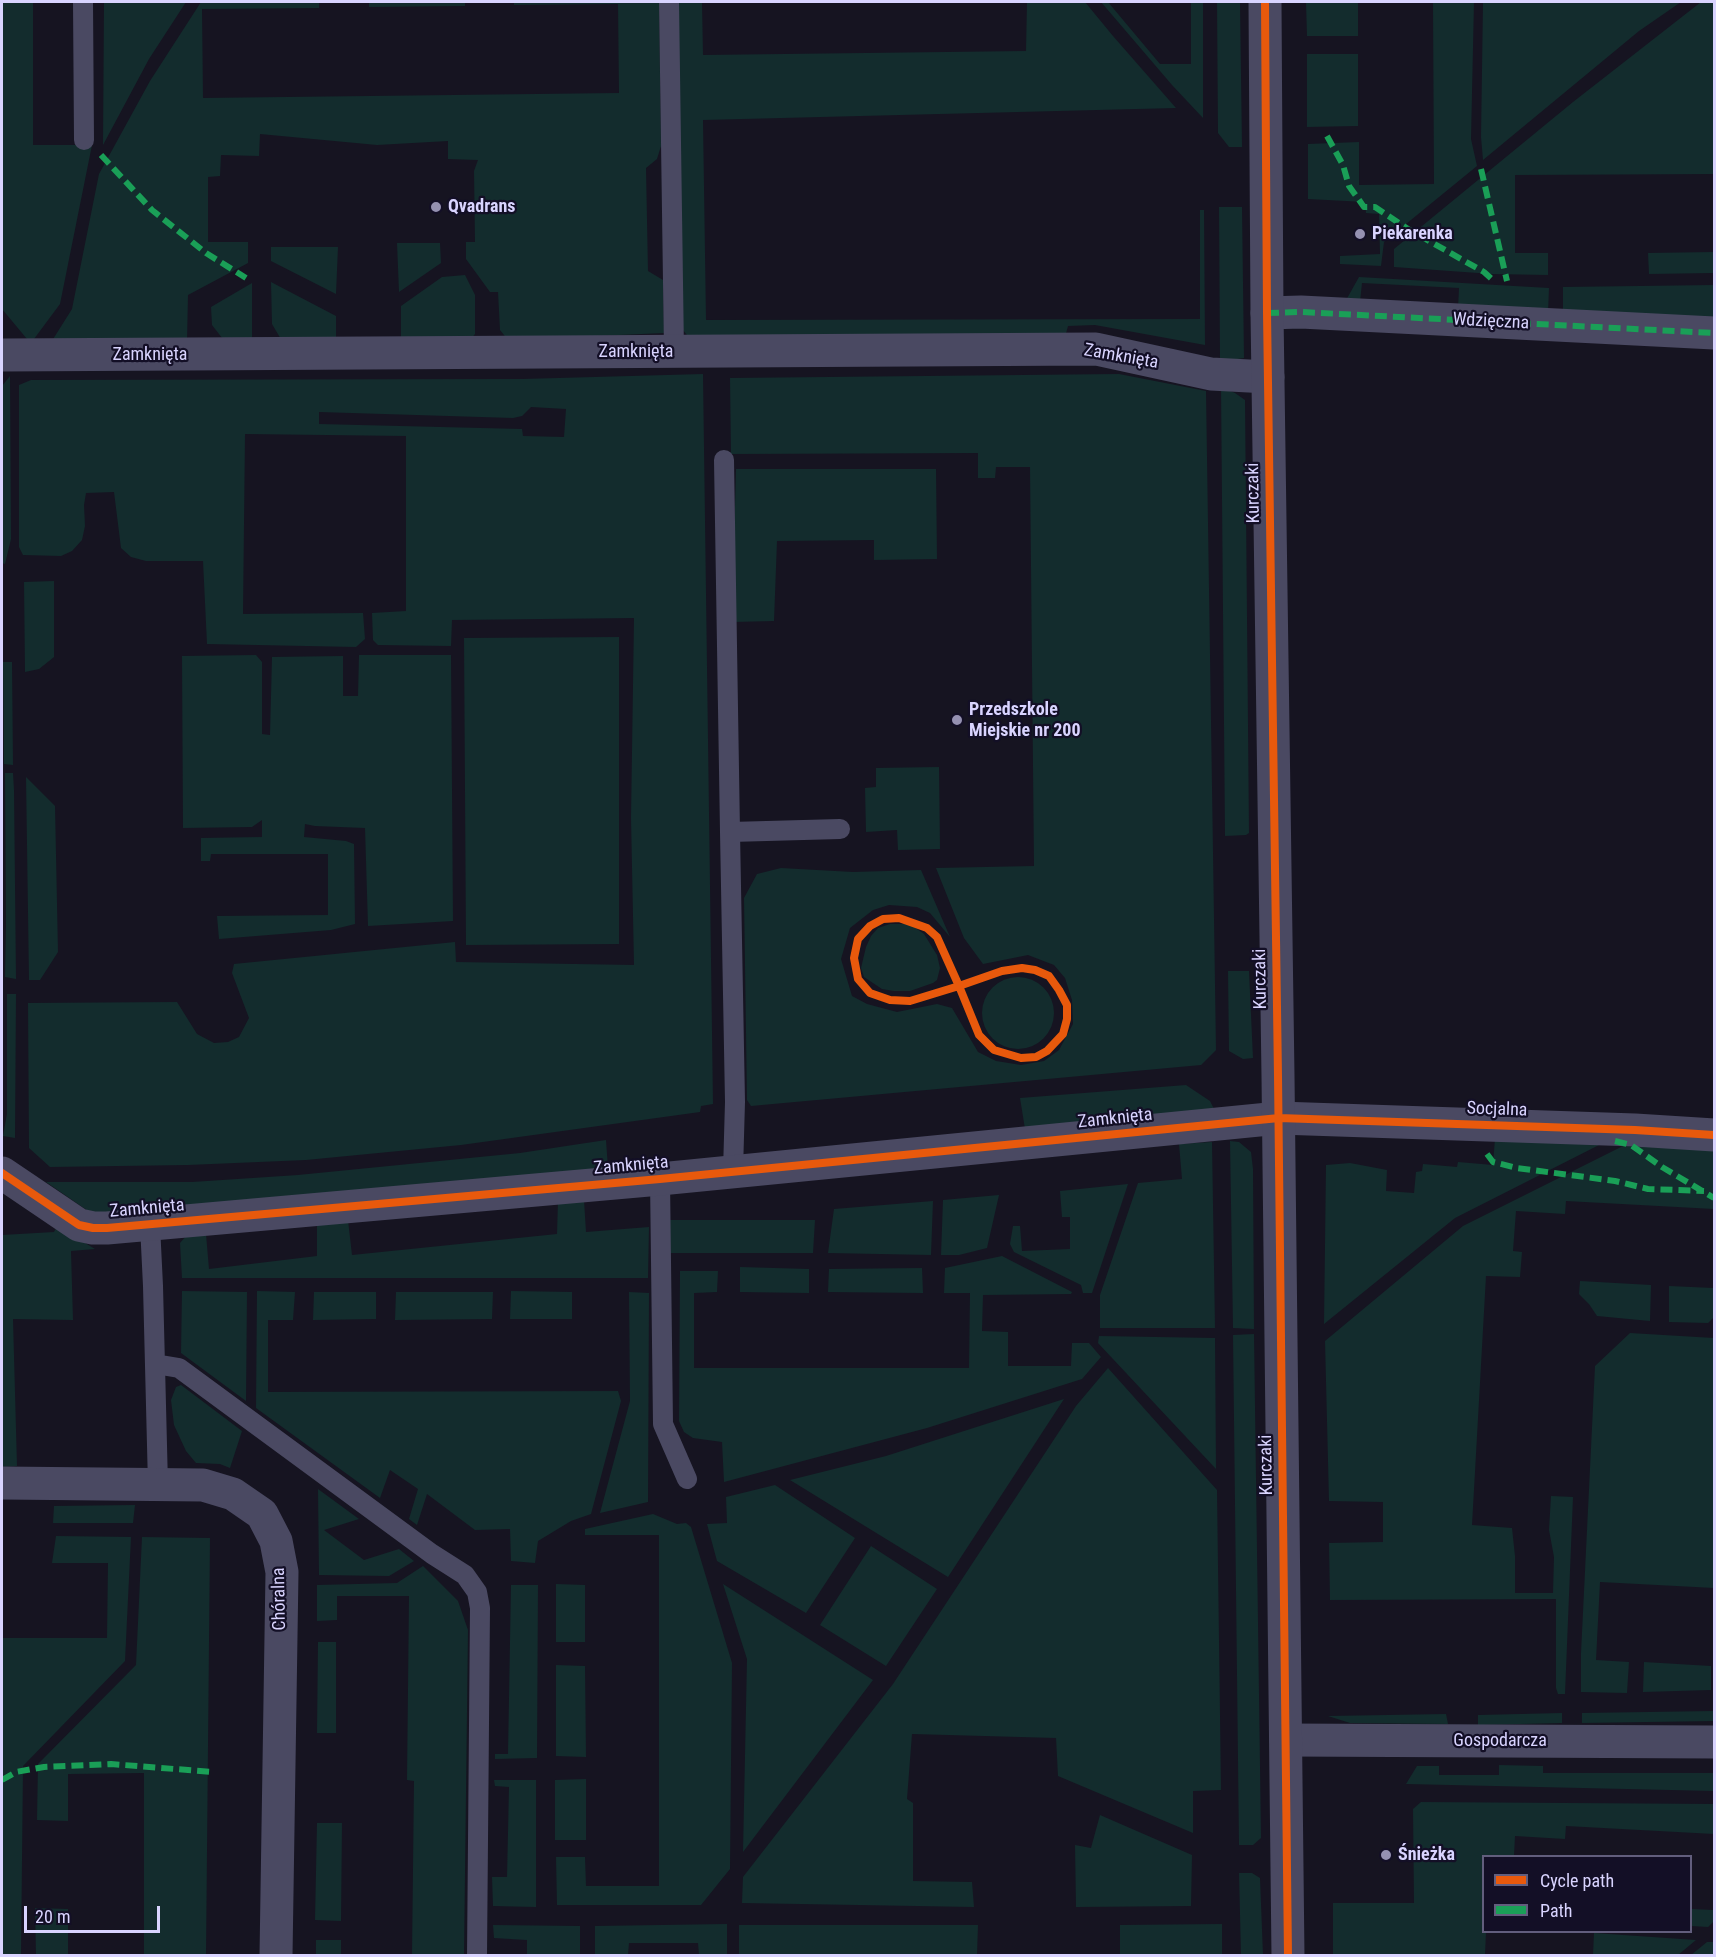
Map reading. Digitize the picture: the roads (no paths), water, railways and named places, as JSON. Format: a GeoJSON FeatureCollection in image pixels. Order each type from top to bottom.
{"type":"FeatureCollection","features":[{"type":"Feature","properties":{"kind":"street","name":"Kurczaki"},"geometry":{"type":"LineString","coordinates":[[1265,2],[1288,1956]]}},
{"type":"Feature","properties":{"kind":"street","name":"Wdzięczna"},"geometry":{"type":"LineString","coordinates":[[1267,313],[1311,312],[1714,333]]}},
{"type":"Feature","properties":{"kind":"street","name":"Zamknięta"},"geometry":{"type":"LineString","coordinates":[[2,355],[1096,349],[1211,374],[1268,377]]}},
{"type":"Feature","properties":{"kind":"street","name":"Zamknięta"},"geometry":{"type":"LineString","coordinates":[[2,1173],[79,1226],[93,1228],[150,1225],[660,1179],[1279,1118]]}},
{"type":"Feature","properties":{"kind":"street","name":"Socjalna"},"geometry":{"type":"LineString","coordinates":[[1279,1118],[1714,1135]]}},
{"type":"Feature","properties":{"kind":"street","name":"Chóralna"},"geometry":{"type":"LineString","coordinates":[[2,1483],[203,1485],[233,1494],[262,1514],[276,1540],[282,1572],[276,1956]]}},
{"type":"Feature","properties":{"kind":"street","name":"Gospodarcza"},"geometry":{"type":"LineString","coordinates":[[1286,1740],[1714,1742]]}},
{"type":"Feature","properties":{"kind":"lane"},"geometry":{"type":"LineString","coordinates":[[83,2],[84,140]]}},
{"type":"Feature","properties":{"kind":"lane"},"geometry":{"type":"LineString","coordinates":[[669,2],[674,352]]}},
{"type":"Feature","properties":{"kind":"lane"},"geometry":{"type":"LineString","coordinates":[[724,460],[735,1102],[734,1171]]}},
{"type":"Feature","properties":{"kind":"lane"},"geometry":{"type":"LineString","coordinates":[[730,832],[840,829]]}},
{"type":"Feature","properties":{"kind":"lane"},"geometry":{"type":"LineString","coordinates":[[660,1179],[663,1424],[687,1479]]}},
{"type":"Feature","properties":{"kind":"lane"},"geometry":{"type":"LineString","coordinates":[[150,1225],[158,1485]]}},
{"type":"Feature","properties":{"kind":"lane"},"geometry":{"type":"LineString","coordinates":[[155,1364],[179,1368],[432,1554],[465,1575],[477,1592],[480,1619],[477,1956]]}},
{"type":"Feature","properties":{"kind":"place","name":"Qvadrans"},"geometry":{"type":"Point","coordinates":[436,207]}},
{"type":"Feature","properties":{"kind":"place","name":"Piekarenka"},"geometry":{"type":"Point","coordinates":[1360,234]}},
{"type":"Feature","properties":{"kind":"place","name":"Przedszkole Miejskie nr 200"},"geometry":{"type":"Point","coordinates":[957,720]}},
{"type":"Feature","properties":{"kind":"place","name":"Śnieżka"},"geometry":{"type":"Point","coordinates":[1386,1855]}}]}
